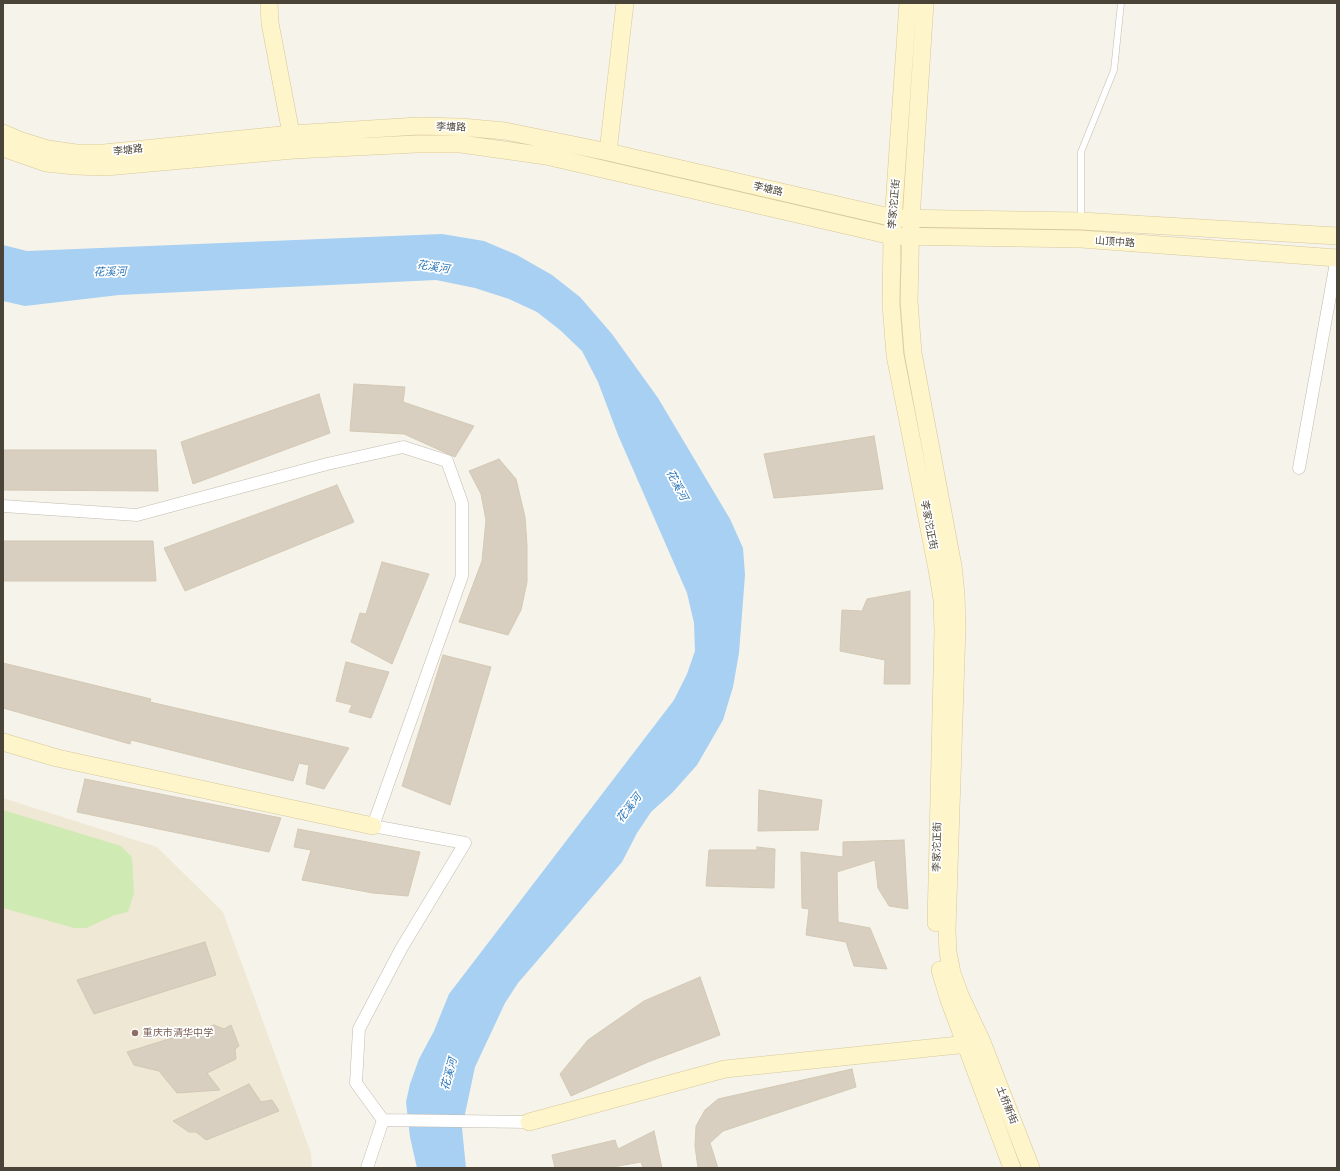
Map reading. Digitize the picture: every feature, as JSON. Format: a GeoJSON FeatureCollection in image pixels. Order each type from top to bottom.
{"type":"FeatureCollection","features":[{"type":"Feature","properties":{"kind":"main road"},"geometry":{"type":"LineString","coordinates":[[269,3],[270,23],[292,142]]}},
{"type":"Feature","properties":{"kind":"main road"},"geometry":{"type":"LineString","coordinates":[[608,152],[625,3]]}},
{"type":"Feature","properties":{"kind":"main road","name":"李家沱正街"},"geometry":{"type":"LineString","coordinates":[[908,3],[892,236],[891,304],[893,340],[942,599],[943,631],[935,931],[937,954],[941,978],[974,1043]]}},
{"type":"Feature","properties":{"kind":"main road","name":"李家沱正街"},"geometry":{"type":"LineString","coordinates":[[925,3],[910,237],[909,301],[913,353],[953,566],[956,594],[957,627],[947,930],[948,952],[952,973],[974,1043]]}},
{"type":"Feature","properties":{"kind":"main road","name":"李塘路"},"geometry":{"type":"LineString","coordinates":[[3,148],[46,163],[74,166],[106,166],[418,126],[461,127],[505,131],[608,152],[894,218]]}},
{"type":"Feature","properties":{"kind":"main road","name":"李塘路"},"geometry":{"type":"LineString","coordinates":[[3,133],[19,140],[48,149],[76,153],[104,153],[292,142],[461,144],[499,148],[546,156],[892,236]]}},
{"type":"Feature","properties":{"kind":"main road","name":"山顶中路"},"geometry":{"type":"LineString","coordinates":[[894,218],[1081,221],[1337,236]]}},
{"type":"Feature","properties":{"kind":"main road","name":"山顶中路"},"geometry":{"type":"LineString","coordinates":[[892,236],[1081,239],[1337,258]]}},
{"type":"Feature","properties":{"kind":"main road"},"geometry":{"type":"LineString","coordinates":[[3,742],[57,758],[373,826]]}},
{"type":"Feature","properties":{"kind":"main road"},"geometry":{"type":"LineString","coordinates":[[529,1122],[726,1069],[974,1043]]}},
{"type":"Feature","properties":{"kind":"main road","name":"土桥新街"},"geometry":{"type":"LineString","coordinates":[[974,1043],[1012,1168]]}},
{"type":"Feature","properties":{"kind":"main road","name":"土桥新街"},"geometry":{"type":"LineString","coordinates":[[974,1043],[1031,1168]]}},
{"type":"Feature","properties":{"kind":"street"},"geometry":{"type":"LineString","coordinates":[[1300,468],[1337,258]]}},
{"type":"Feature","properties":{"kind":"street"},"geometry":{"type":"LineString","coordinates":[[3,506],[137,515],[327,464],[403,446],[447,461],[462,503],[462,576],[373,826],[464,843],[401,949],[359,1029],[356,1083],[383,1120]]}},
{"type":"Feature","properties":{"kind":"street"},"geometry":{"type":"LineString","coordinates":[[383,1120],[529,1122]]}},
{"type":"Feature","properties":{"kind":"street"},"geometry":{"type":"LineString","coordinates":[[367,1168],[383,1120]]}},
{"type":"Feature","properties":{"kind":"lane"},"geometry":{"type":"LineString","coordinates":[[1081,221],[1081,152],[1114,70],[1121,3]]}},
{"type":"Feature","properties":{"kind":"shaded area","name":"重庆市清华中学"},"geometry":{"type":"Polygon","coordinates":[[[3,798],[157,847],[223,912],[311,1153],[312,1168],[3,1168],[3,798]]]}},
{"type":"Feature","properties":{"kind":"green space"},"geometry":{"type":"Polygon","coordinates":[[[3,810],[121,846],[132,857],[134,893],[128,912],[115,915],[86,928],[74,928],[3,908],[3,810]]]}},
{"type":"Feature","properties":{"kind":"water","name":"花溪河"},"geometry":{"type":"Polygon","coordinates":[[[442,234],[484,241],[517,255],[552,275],[580,297],[612,334],[658,398],[730,519],[743,548],[745,575],[739,653],[733,687],[723,720],[697,765],[672,793],[651,812],[637,833],[622,862],[518,983],[505,1003],[475,1067],[462,1128],[466,1168],[417,1168],[410,1137],[406,1102],[410,1084],[419,1059],[434,1031],[449,994],[674,700],[687,674],[695,651],[694,623],[687,593],[618,435],[598,382],[582,351],[560,330],[537,312],[509,299],[475,288],[436,280],[119,295],[25,306],[3,301],[3,245],[27,251],[442,234]]]}},
{"type":"Feature","properties":{"kind":"building"},"geometry":{"type":"Polygon","coordinates":[[[354,384],[405,387],[403,402],[474,426],[455,457],[404,434],[350,431],[354,384]]]}},
{"type":"Feature","properties":{"kind":"building"},"geometry":{"type":"Polygon","coordinates":[[[319,394],[330,433],[193,484],[181,442],[319,394]]]}},
{"type":"Feature","properties":{"kind":"building"},"geometry":{"type":"Polygon","coordinates":[[[874,436],[883,489],[774,498],[764,454],[874,436]]]}},
{"type":"Feature","properties":{"kind":"building"},"geometry":{"type":"Polygon","coordinates":[[[3,450],[156,450],[158,491],[3,490],[3,450]]]}},
{"type":"Feature","properties":{"kind":"building"},"geometry":{"type":"Polygon","coordinates":[[[499,459],[516,479],[525,517],[527,545],[527,582],[521,610],[508,635],[459,622],[482,561],[486,520],[481,494],[469,471],[499,459]]]}},
{"type":"Feature","properties":{"kind":"building"},"geometry":{"type":"Polygon","coordinates":[[[337,485],[354,522],[185,591],[164,548],[337,485]]]}},
{"type":"Feature","properties":{"kind":"building"},"geometry":{"type":"Polygon","coordinates":[[[3,541],[153,541],[156,581],[3,581],[3,541]]]}},
{"type":"Feature","properties":{"kind":"building"},"geometry":{"type":"Polygon","coordinates":[[[382,562],[429,574],[392,664],[351,642],[360,613],[366,614],[382,562]]]}},
{"type":"Feature","properties":{"kind":"building"},"geometry":{"type":"Polygon","coordinates":[[[910,591],[910,684],[884,684],[885,660],[840,651],[842,610],[862,611],[867,599],[910,591]]]}},
{"type":"Feature","properties":{"kind":"building"},"geometry":{"type":"Polygon","coordinates":[[[443,655],[491,667],[450,805],[402,786],[443,655]]]}},
{"type":"Feature","properties":{"kind":"building"},"geometry":{"type":"Polygon","coordinates":[[[346,662],[389,672],[371,718],[349,712],[352,705],[336,701],[346,662]]]}},
{"type":"Feature","properties":{"kind":"building"},"geometry":{"type":"Polygon","coordinates":[[[3,663],[151,699],[150,702],[349,748],[324,789],[306,784],[309,765],[299,763],[293,781],[131,740],[130,744],[3,708],[3,663]]]}},
{"type":"Feature","properties":{"kind":"building"},"geometry":{"type":"Polygon","coordinates":[[[85,779],[281,818],[269,852],[77,812],[85,779]]]}},
{"type":"Feature","properties":{"kind":"building"},"geometry":{"type":"Polygon","coordinates":[[[759,790],[822,800],[818,830],[758,831],[759,790]]]}},
{"type":"Feature","properties":{"kind":"building"},"geometry":{"type":"Polygon","coordinates":[[[298,829],[420,852],[408,896],[373,893],[302,880],[311,850],[294,847],[298,829]]]}},
{"type":"Feature","properties":{"kind":"building"},"geometry":{"type":"Polygon","coordinates":[[[904,840],[908,909],[889,906],[878,888],[875,860],[837,872],[838,922],[870,928],[887,969],[854,966],[846,942],[806,935],[809,909],[802,908],[801,852],[843,857],[843,842],[904,840]]]}},
{"type":"Feature","properties":{"kind":"building"},"geometry":{"type":"Polygon","coordinates":[[[757,847],[775,849],[774,888],[706,886],[709,850],[757,850],[757,847]]]}},
{"type":"Feature","properties":{"kind":"building"},"geometry":{"type":"Polygon","coordinates":[[[205,942],[216,975],[94,1014],[77,980],[205,942]]]}},
{"type":"Feature","properties":{"kind":"building"},"geometry":{"type":"Polygon","coordinates":[[[700,977],[720,1035],[648,1062],[571,1096],[560,1074],[588,1040],[644,1001],[700,977]]]}},
{"type":"Feature","properties":{"kind":"building"},"geometry":{"type":"Polygon","coordinates":[[[214,1025],[224,1029],[231,1025],[239,1046],[235,1049],[236,1059],[207,1073],[220,1090],[177,1093],[159,1071],[134,1065],[127,1052],[214,1025]]]}},
{"type":"Feature","properties":{"kind":"building"},"geometry":{"type":"Polygon","coordinates":[[[852,1069],[856,1087],[723,1131],[710,1143],[718,1168],[698,1168],[695,1146],[696,1126],[705,1110],[718,1099],[852,1069]]]}},
{"type":"Feature","properties":{"kind":"building"},"geometry":{"type":"Polygon","coordinates":[[[249,1084],[261,1102],[272,1100],[279,1111],[206,1140],[196,1132],[189,1132],[173,1121],[249,1084]]]}},
{"type":"Feature","properties":{"kind":"building"},"geometry":{"type":"Polygon","coordinates":[[[654,1131],[662,1168],[643,1168],[641,1162],[607,1168],[555,1168],[552,1155],[615,1140],[618,1149],[654,1131]]]}},
{"type":"Feature","properties":{"kind":"place","name":"重庆市清华中学"},"geometry":{"type":"Point","coordinates":[135,1033]}}]}
